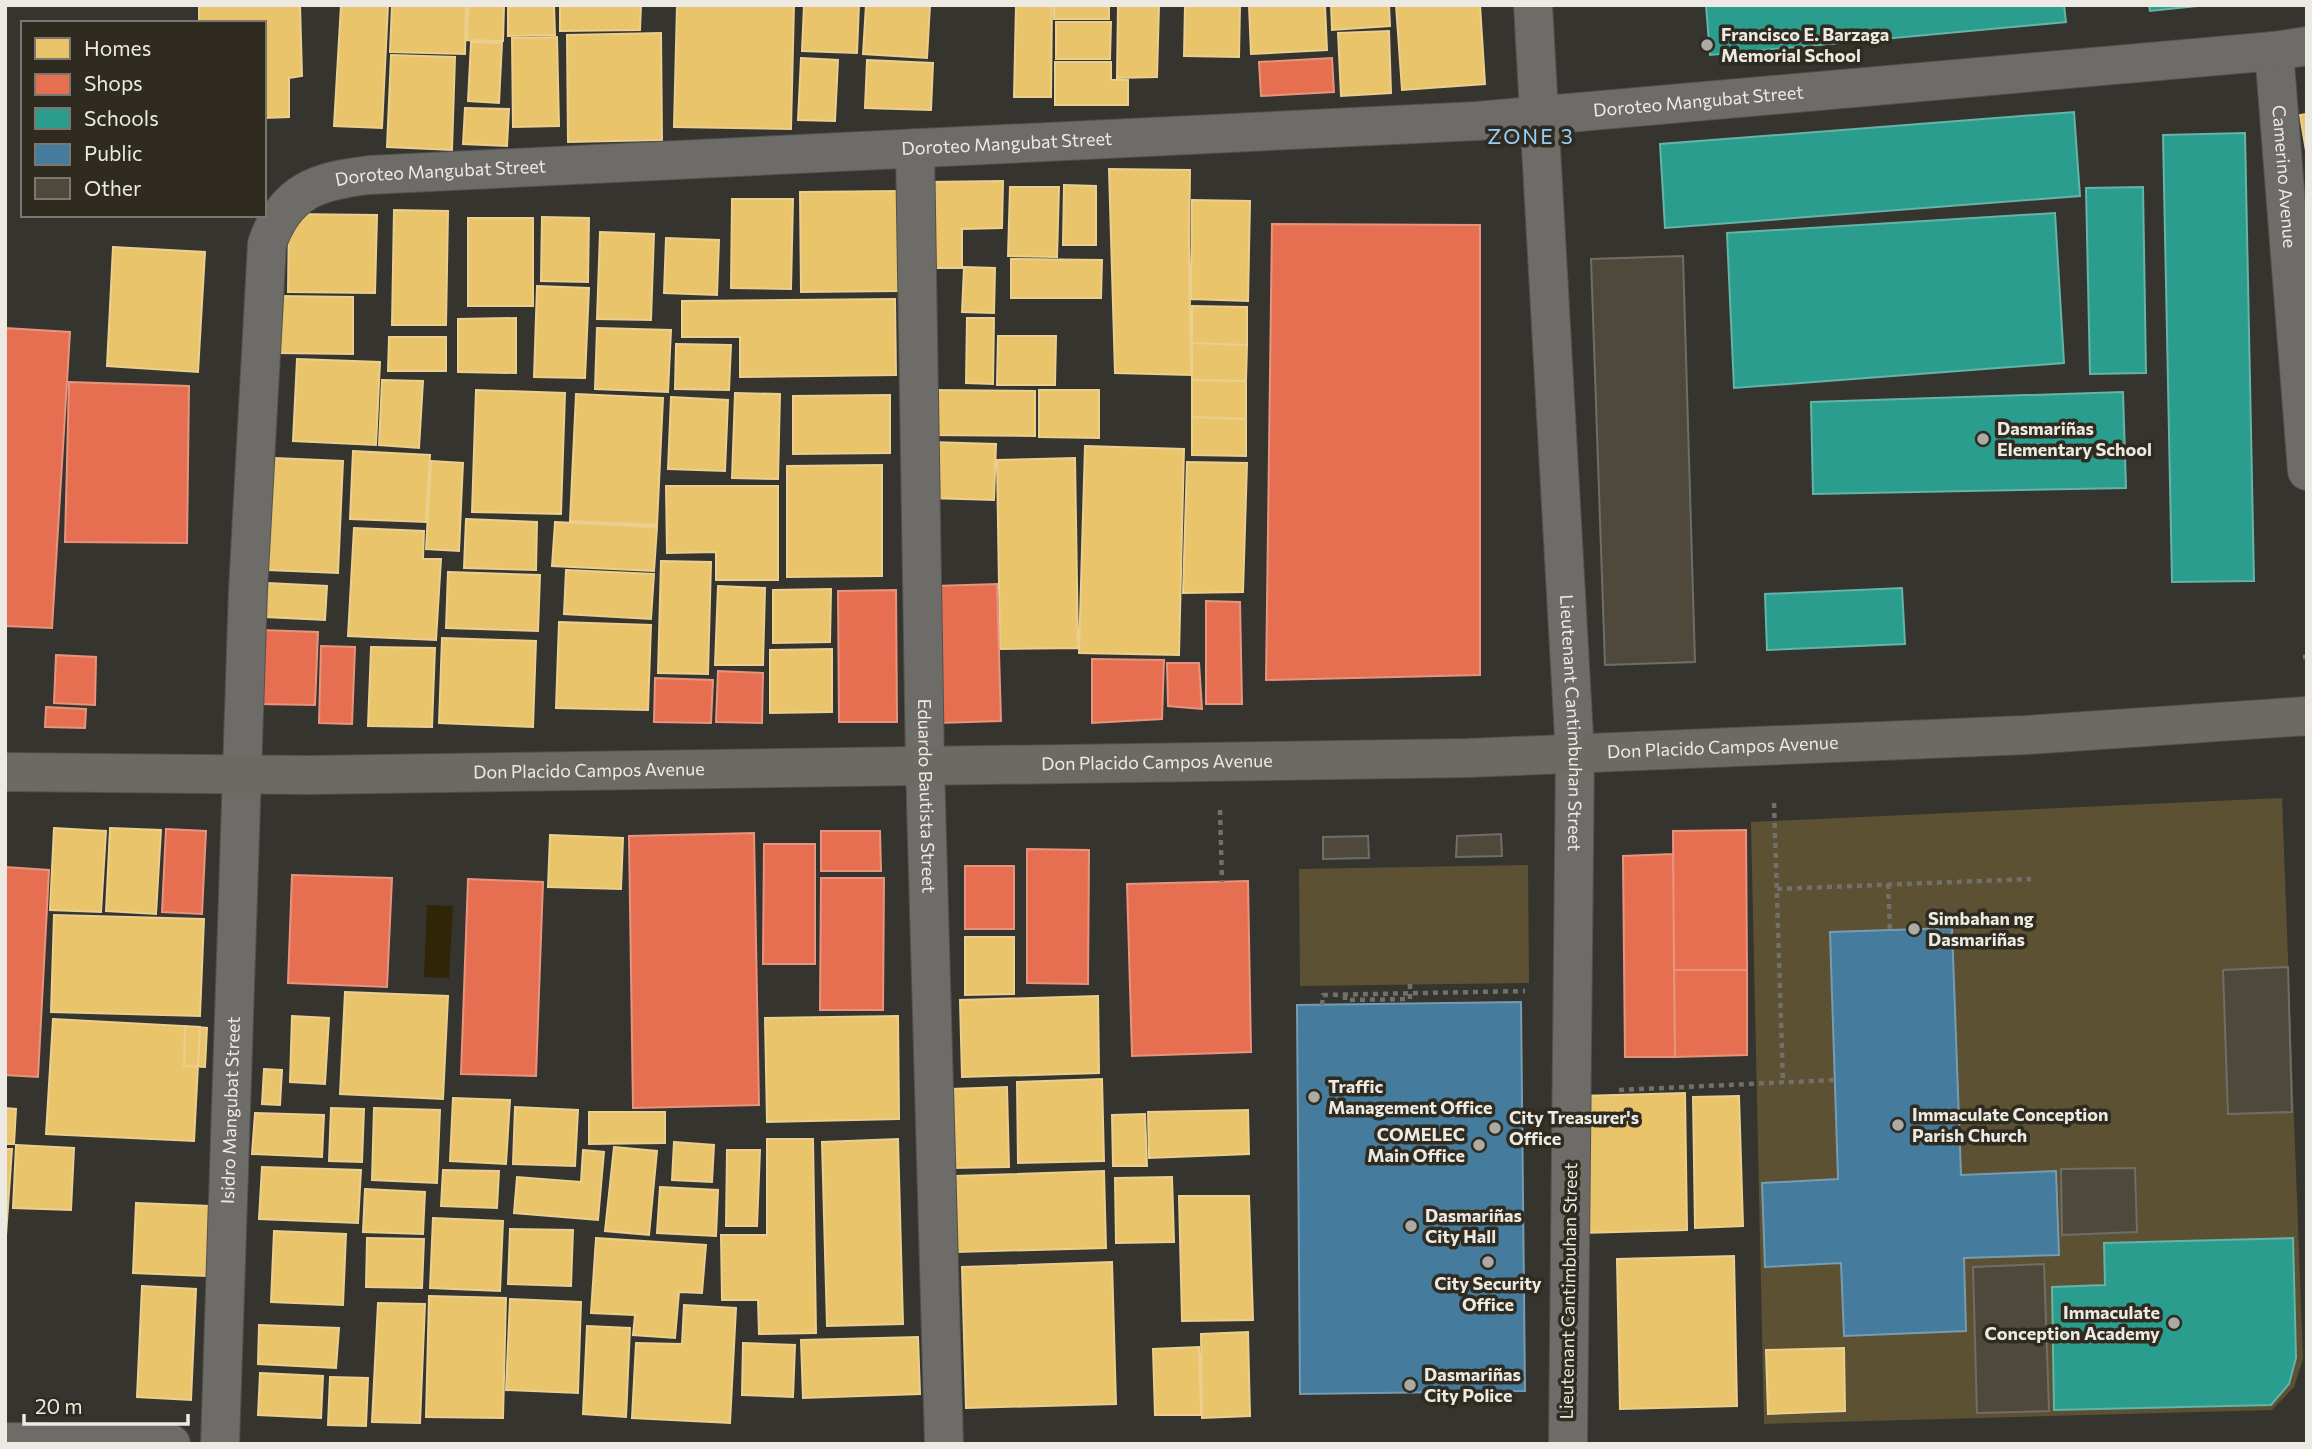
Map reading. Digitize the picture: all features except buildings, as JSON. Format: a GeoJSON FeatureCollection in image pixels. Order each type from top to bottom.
{"type":"FeatureCollection","features":[{"type":"Feature","properties":{"kind":"main road","name":"Don Placido Campos Avenue"},"geometry":{"type":"LineString","coordinates":[[5,772],[242,775],[1468,758],[2026,735],[2307,716]]}},
{"type":"Feature","properties":{"kind":"street","name":"Lieutenant Cantimbuhan Street"},"geometry":{"type":"LineString","coordinates":[[1533,5],[1576,755],[1568,1444]]}},
{"type":"Feature","properties":{"kind":"street","name":"Doroteo Mangubat Street"},"geometry":{"type":"LineString","coordinates":[[242,775],[248,590],[267,244],[273,225],[285,207],[306,190],[335,178],[369,174],[1540,117],[2290,48]]}},
{"type":"Feature","properties":{"kind":"street","name":"Camerino Avenue"},"geometry":{"type":"LineString","coordinates":[[2290,48],[2307,471]]}},
{"type":"Feature","properties":{"kind":"street","name":"Eduardo Bautista Street"},"geometry":{"type":"LineString","coordinates":[[915,148],[925,767],[944,1444]]}},
{"type":"Feature","properties":{"kind":"street","name":"Isidro Mangubat Street"},"geometry":{"type":"LineString","coordinates":[[220,1444],[242,775]]}},
{"type":"Feature","properties":{"kind":"street"},"geometry":{"type":"LineString","coordinates":[[5,1442],[171,1444]]}},
{"type":"Feature","properties":{"kind":"path"},"geometry":{"type":"LineString","coordinates":[[1774,803],[1783,1083]]}},
{"type":"Feature","properties":{"kind":"path"},"geometry":{"type":"LineString","coordinates":[[1220,810],[1222,882]]}},
{"type":"Feature","properties":{"kind":"path"},"geometry":{"type":"LineString","coordinates":[[1777,889],[2031,879]]}},
{"type":"Feature","properties":{"kind":"path"},"geometry":{"type":"LineString","coordinates":[[1888,884],[1890,930]]}},
{"type":"Feature","properties":{"kind":"path"},"geometry":{"type":"LineString","coordinates":[[1410,984],[1410,998]]}},
{"type":"Feature","properties":{"kind":"path"},"geometry":{"type":"LineString","coordinates":[[1322,1004],[1323,995],[1410,998],[1532,991]]}},
{"type":"Feature","properties":{"kind":"path"},"geometry":{"type":"LineString","coordinates":[[1572,1091],[1835,1080]]}},
{"type":"Feature","properties":{"kind":"shaded area"},"geometry":{"type":"Polygon","coordinates":[[[2282,798],[2303,1359],[2294,1387],[2272,1410],[1764,1424],[1751,822],[2282,798]]]}},
{"type":"Feature","properties":{"kind":"shaded area"},"geometry":{"type":"Polygon","coordinates":[[[1528,865],[1529,983],[1300,986],[1299,869],[1528,865]]]}},
{"type":"Feature","properties":{"kind":"shaded area"},"geometry":{"type":"Polygon","coordinates":[[[427,905],[453,906],[449,978],[424,977],[427,905]]]}},
{"type":"Feature","properties":{"kind":"place","name":"Francisco E. Barzaga Memorial School"},"geometry":{"type":"Point","coordinates":[1707,45]}},
{"type":"Feature","properties":{"kind":"place","name":"Dasmariñas Elementary School"},"geometry":{"type":"Point","coordinates":[1983,439]}},
{"type":"Feature","properties":{"kind":"place","name":"Simbahan ng Dasmariñas"},"geometry":{"type":"Point","coordinates":[1914,929]}},
{"type":"Feature","properties":{"kind":"place","name":"Traffic Management Office"},"geometry":{"type":"Point","coordinates":[1314,1097]}},
{"type":"Feature","properties":{"kind":"place","name":"Immaculate Conception Parish Church"},"geometry":{"type":"Point","coordinates":[1898,1125]}},
{"type":"Feature","properties":{"kind":"place","name":"City Treasurer's Office"},"geometry":{"type":"Point","coordinates":[1495,1128]}},
{"type":"Feature","properties":{"kind":"place","name":"COMELEC Main Office"},"geometry":{"type":"Point","coordinates":[1479,1145]}},
{"type":"Feature","properties":{"kind":"place","name":"Dasmariñas City Hall"},"geometry":{"type":"Point","coordinates":[1411,1226]}},
{"type":"Feature","properties":{"kind":"place","name":"City Security Office"},"geometry":{"type":"Point","coordinates":[1488,1262]}},
{"type":"Feature","properties":{"kind":"place","name":"Immaculate Conception Academy"},"geometry":{"type":"Point","coordinates":[2174,1323]}},
{"type":"Feature","properties":{"kind":"place","name":"Dasmariñas City Police"},"geometry":{"type":"Point","coordinates":[1410,1385]}},
{"type":"Feature","properties":{"kind":"district","name":"ZONE 3"},"geometry":{"type":"Point","coordinates":[1531,137]}}]}
